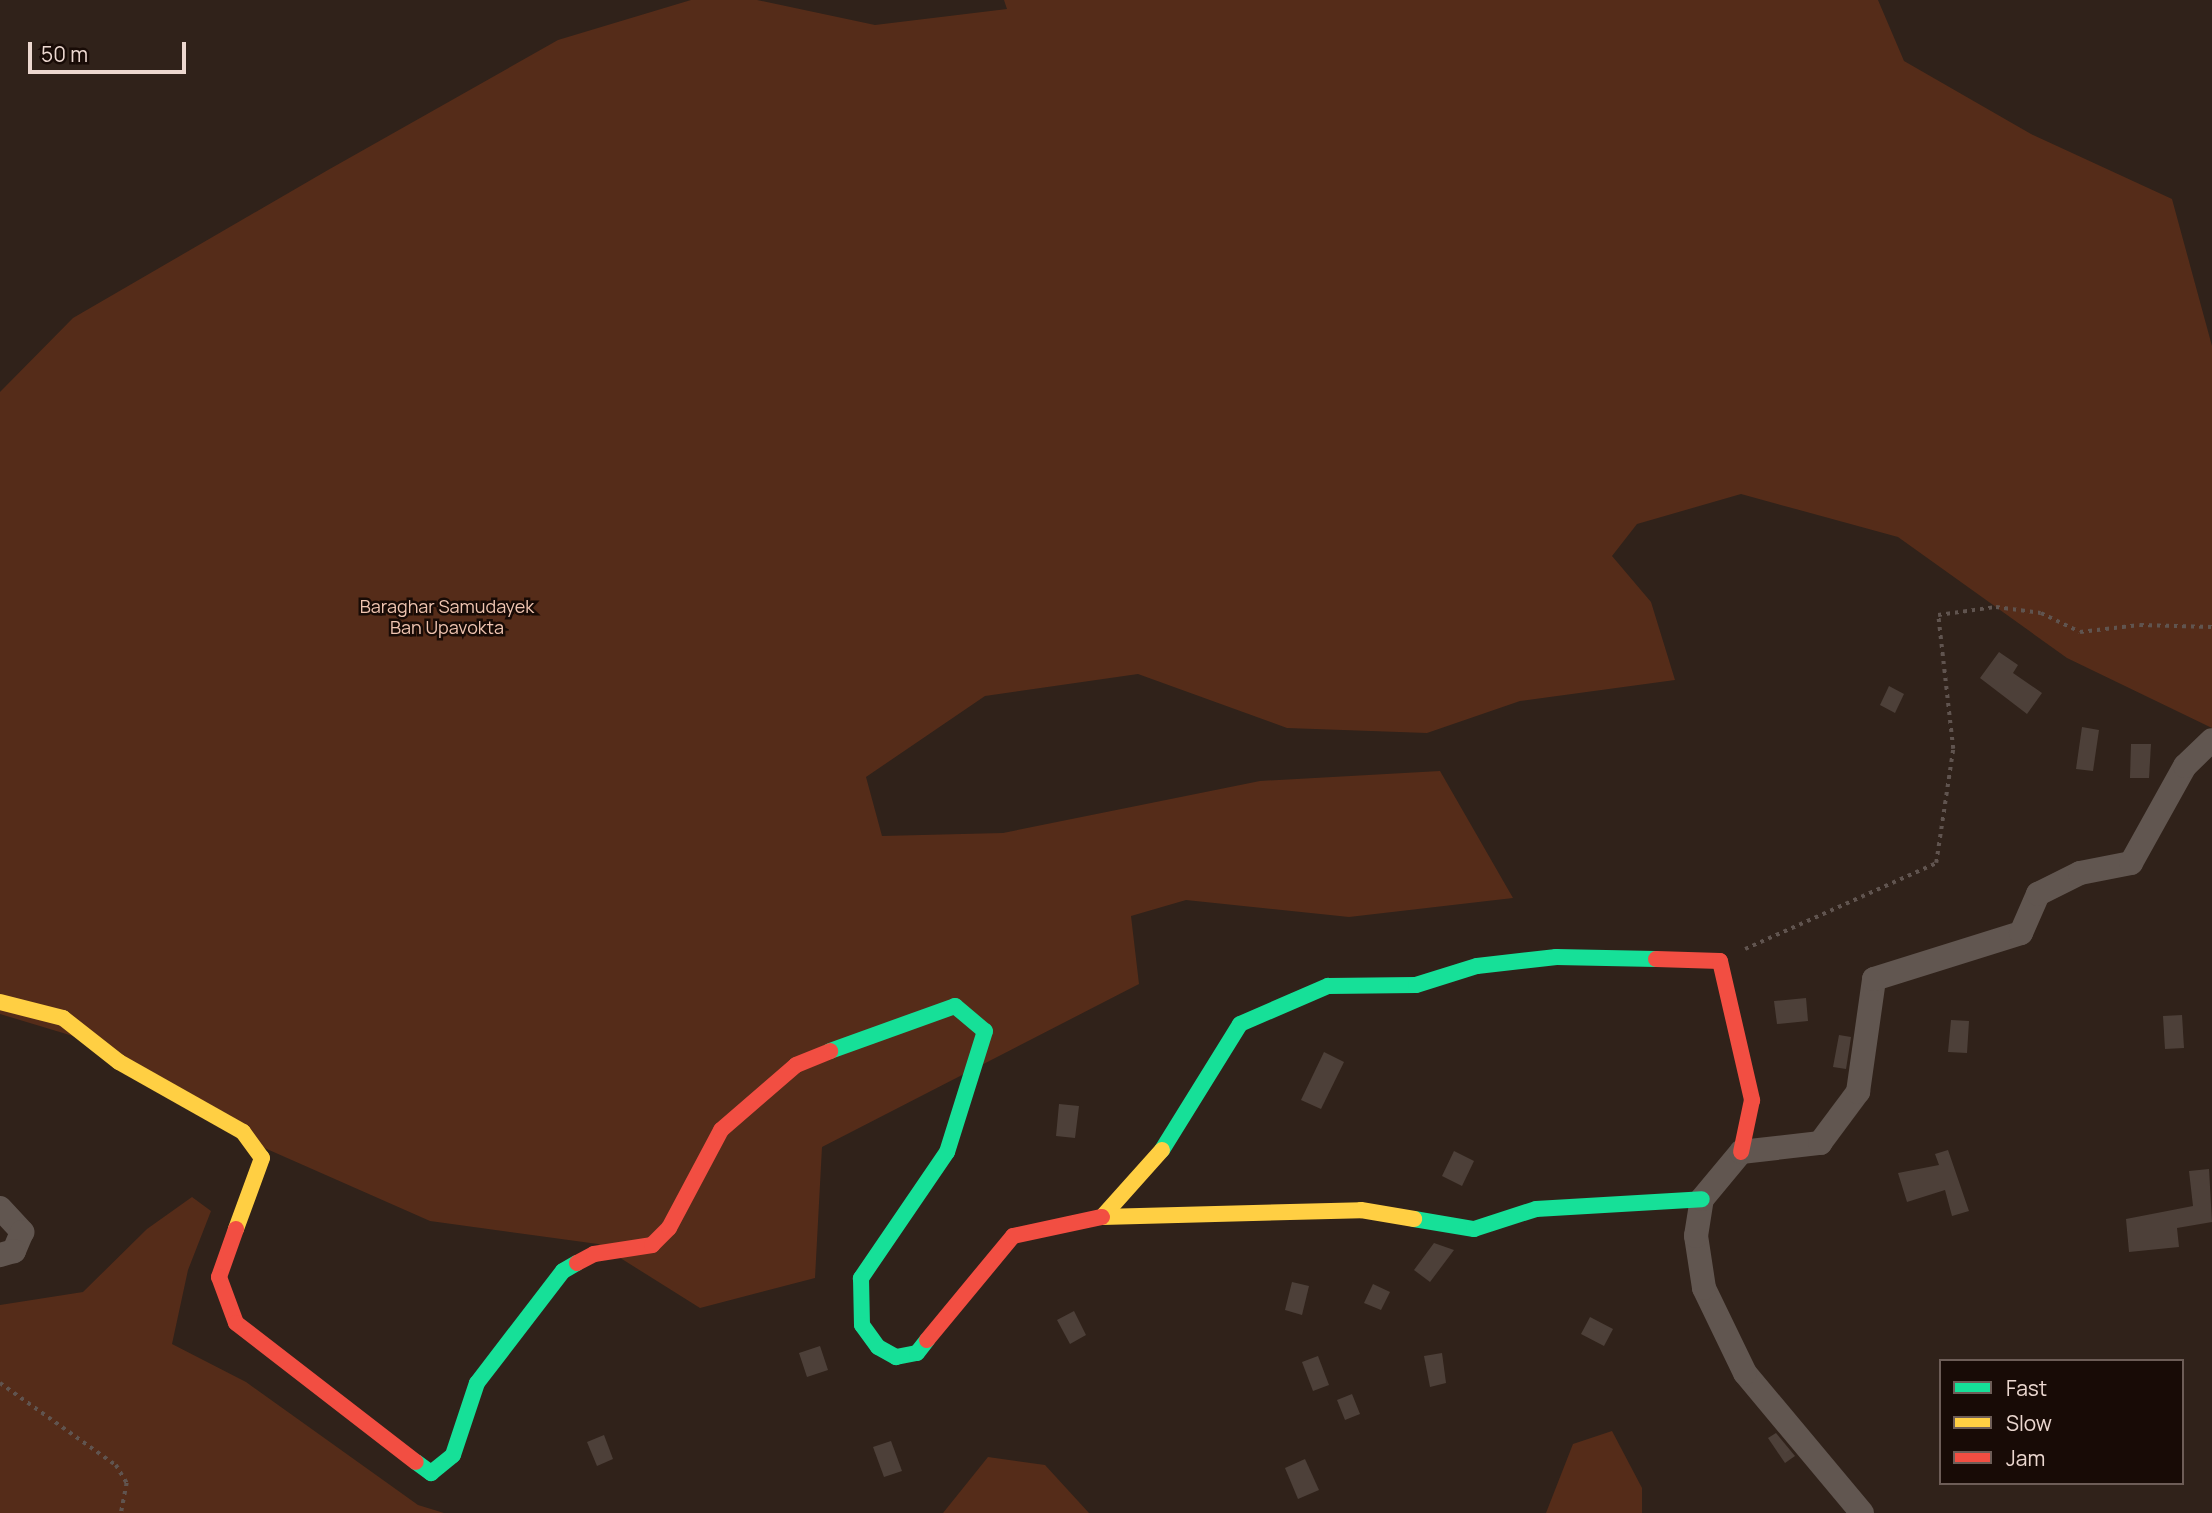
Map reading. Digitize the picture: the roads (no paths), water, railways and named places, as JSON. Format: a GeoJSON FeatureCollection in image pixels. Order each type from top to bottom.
{"type":"FeatureCollection","features":[{"type":"Feature","properties":{"kind":"street"},"geometry":{"type":"LineString","coordinates":[[1741,1152],[1820,1143],[1858,1092],[1874,979],[2021,933],[2038,894],[2080,873],[2131,863],[2185,766],[2212,740]]}},
{"type":"Feature","properties":{"kind":"street"},"geometry":{"type":"LineString","coordinates":[[1102,1217],[1142,1178],[1196,1103],[1240,1024],[1328,986],[1416,985],[1477,966],[1556,957],[1720,961],[1752,1100],[1741,1152],[1702,1199],[1696,1236],[1704,1288],[1745,1373],[1863,1513]]}},
{"type":"Feature","properties":{"kind":"street"},"geometry":{"type":"LineString","coordinates":[[0,1002],[63,1018],[119,1062],[243,1132],[262,1158],[219,1277],[236,1323],[431,1474],[453,1455],[477,1383],[563,1271],[594,1254],[652,1245],[669,1228],[721,1130],[796,1065],[932,1010],[955,1006],[985,1031],[947,1152],[913,1207],[876,1247],[861,1278],[862,1325],[878,1347],[896,1357],[917,1353],[1013,1236],[1102,1217],[1361,1210],[1474,1229],[1536,1209],[1622,1209],[1702,1199]]}},
{"type":"Feature","properties":{"kind":"street"},"geometry":{"type":"LineString","coordinates":[[0,1208],[22,1232],[14,1251],[0,1255]]}},
{"type":"Feature","properties":{"kind":"park label","name":"Baraghar Samudayek Ban Upavokta"},"geometry":{"type":"Point","coordinates":[447,617]}}]}
